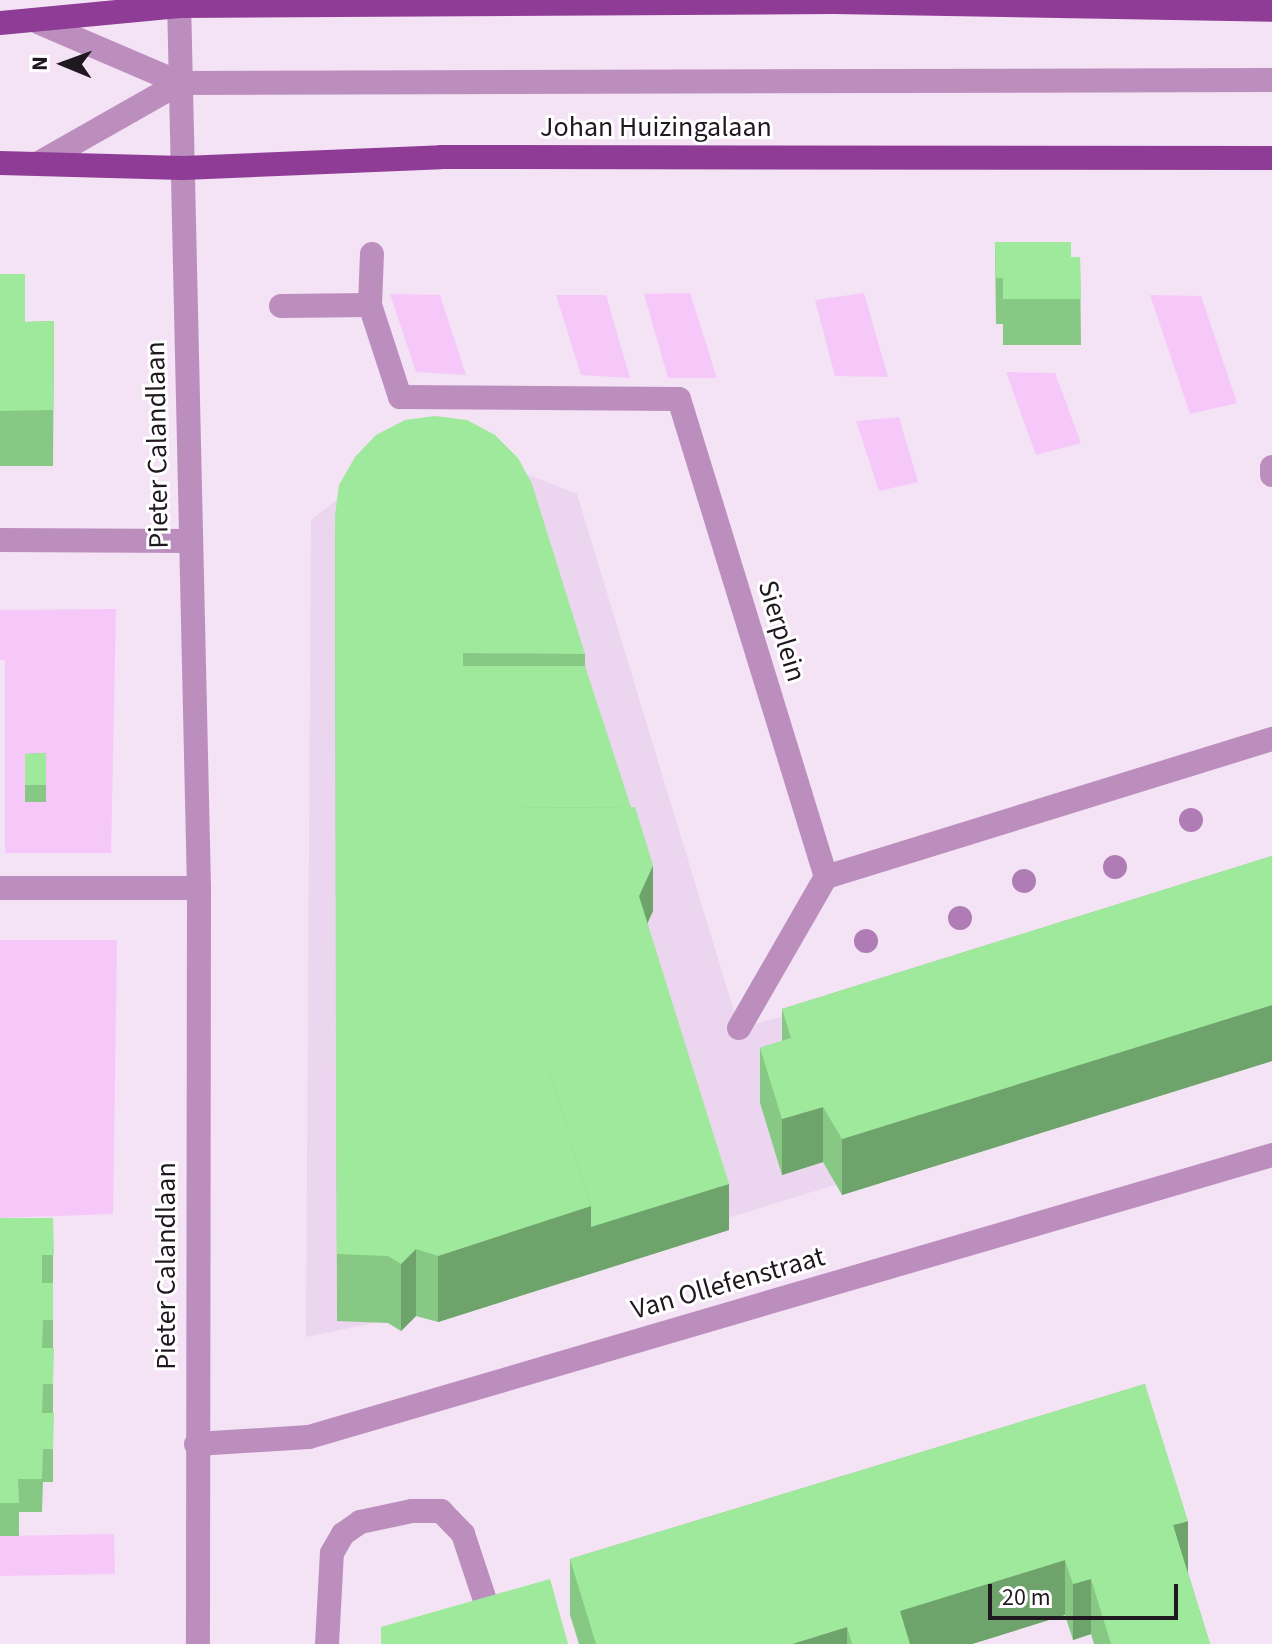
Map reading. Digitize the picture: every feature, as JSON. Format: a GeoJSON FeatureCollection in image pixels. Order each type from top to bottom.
{"type":"FeatureCollection","features":[{"type":"Feature","properties":{"kind":"main road","name":"Johan Huizingalaan"},"geometry":{"type":"LineString","coordinates":[[0,23],[40,23],[179,3],[834,2],[1272,10]]}},
{"type":"Feature","properties":{"kind":"main road","name":"Johan Huizingalaan"},"geometry":{"type":"LineString","coordinates":[[0,163],[183,168],[441,157],[1272,158]]}},
{"type":"Feature","properties":{"kind":"street","name":"Pieter Calandlaan"},"geometry":{"type":"LineString","coordinates":[[179,3],[188,541],[199,888],[198,1644]]}},
{"type":"Feature","properties":{"kind":"street","name":"Johan Huizingalaan"},"geometry":{"type":"LineString","coordinates":[[40,23],[180,83],[1272,80]]}},
{"type":"Feature","properties":{"kind":"street","name":"Johan Huizingalaan"},"geometry":{"type":"LineString","coordinates":[[39,163],[180,83]]}},
{"type":"Feature","properties":{"kind":"street"},"geometry":{"type":"LineString","coordinates":[[281,306],[370,305],[372,254]]}},
{"type":"Feature","properties":{"kind":"street","name":"Sierplein"},"geometry":{"type":"LineString","coordinates":[[370,305],[400,397],[679,399],[826,877]]}},
{"type":"Feature","properties":{"kind":"street"},"geometry":{"type":"LineString","coordinates":[[1272,467],[1272,475]]}},
{"type":"Feature","properties":{"kind":"street"},"geometry":{"type":"LineString","coordinates":[[0,540],[188,541]]}},
{"type":"Feature","properties":{"kind":"street"},"geometry":{"type":"LineString","coordinates":[[739,1028],[826,877],[1272,739]]}},
{"type":"Feature","properties":{"kind":"street"},"geometry":{"type":"LineString","coordinates":[[0,888],[199,888]]}},
{"type":"Feature","properties":{"kind":"street","name":"Van Ollefenstraat"},"geometry":{"type":"LineString","coordinates":[[196,1444],[309,1437],[1272,1155]]}},
{"type":"Feature","properties":{"kind":"street"},"geometry":{"type":"LineString","coordinates":[[327,1644],[332,1553],[343,1534],[360,1522],[412,1511],[441,1511],[463,1534],[498,1640]]}},
{"type":"Feature","properties":{"kind":"shaded area"},"geometry":{"type":"Polygon","coordinates":[[[690,293],[717,378],[668,378],[644,294],[690,293]]]}},
{"type":"Feature","properties":{"kind":"shaded area"},"geometry":{"type":"Polygon","coordinates":[[[864,293],[888,377],[835,376],[815,300],[864,293]]]}},
{"type":"Feature","properties":{"kind":"shaded area"},"geometry":{"type":"Polygon","coordinates":[[[390,294],[440,295],[466,375],[416,372],[390,294]]]}},
{"type":"Feature","properties":{"kind":"shaded area"},"geometry":{"type":"Polygon","coordinates":[[[556,295],[606,295],[630,378],[581,375],[556,295]]]}},
{"type":"Feature","properties":{"kind":"shaded area"},"geometry":{"type":"Polygon","coordinates":[[[1150,295],[1201,296],[1237,403],[1190,414],[1150,295]]]}},
{"type":"Feature","properties":{"kind":"shaded area"},"geometry":{"type":"Polygon","coordinates":[[[1006,372],[1055,373],[1081,443],[1036,455],[1006,372]]]}},
{"type":"Feature","properties":{"kind":"shaded area"},"geometry":{"type":"Polygon","coordinates":[[[899,417],[918,482],[879,491],[856,421],[899,417]]]}},
{"type":"Feature","properties":{"kind":"shaded area"},"geometry":{"type":"Polygon","coordinates":[[[422,433],[577,494],[739,1028],[1272,889],[1272,1051],[407,1316],[306,1337],[311,520],[422,433]]]}},
{"type":"Feature","properties":{"kind":"shaded area"},"geometry":{"type":"Polygon","coordinates":[[[116,609],[111,853],[5,853],[5,660],[0,660],[0,610],[116,609]]]}},
{"type":"Feature","properties":{"kind":"shaded area"},"geometry":{"type":"Polygon","coordinates":[[[0,940],[117,940],[113,1214],[0,1218],[0,940]]]}},
{"type":"Feature","properties":{"kind":"shaded area"},"geometry":{"type":"Polygon","coordinates":[[[114,1534],[115,1574],[0,1576],[0,1536],[114,1534]]]}},
{"type":"Feature","properties":{"kind":"building"},"geometry":{"type":"Polygon","coordinates":[[[995,242],[1071,242],[1071,257],[1080,257],[1081,299],[1003,299],[1003,278],[996,278],[995,242]]]}},
{"type":"Feature","properties":{"kind":"building"},"geometry":{"type":"Polygon","coordinates":[[[0,274],[25,274],[25,322],[54,321],[53,410],[0,411],[0,274]]]}},
{"type":"Feature","properties":{"kind":"building"},"geometry":{"type":"Polygon","coordinates":[[[435,416],[467,420],[495,435],[518,458],[532,484],[585,654],[463,653],[463,715],[501,715],[501,808],[635,807],[653,865],[639,896],[729,1184],[591,1227],[591,1206],[548,1067],[336,1067],[336,1088],[335,516],[339,485],[355,457],[376,435],[405,420],[435,416]]]}},
{"type":"Feature","properties":{"kind":"building"},"geometry":{"type":"Polygon","coordinates":[[[463,666],[585,666],[631,807],[501,808],[501,715],[463,715],[463,666]]]}},
{"type":"Feature","properties":{"kind":"building"},"geometry":{"type":"Polygon","coordinates":[[[46,753],[46,785],[25,785],[25,754],[46,753]]]}},
{"type":"Feature","properties":{"kind":"building"},"geometry":{"type":"Polygon","coordinates":[[[1272,856],[1272,1005],[842,1139],[823,1107],[782,1119],[760,1048],[791,1038],[782,1009],[1272,856]]]}},
{"type":"Feature","properties":{"kind":"building"},"geometry":{"type":"Polygon","coordinates":[[[336,1067],[548,1067],[591,1206],[438,1256],[416,1249],[401,1264],[388,1256],[337,1254],[336,1067]]]}},
{"type":"Feature","properties":{"kind":"building"},"geometry":{"type":"Polygon","coordinates":[[[0,1218],[53,1218],[54,1255],[42,1255],[42,1283],[53,1283],[53,1320],[43,1320],[42,1348],[54,1348],[53,1384],[43,1384],[42,1413],[54,1413],[53,1449],[43,1449],[42,1479],[18,1479],[19,1503],[0,1503],[0,1218]]]}},
{"type":"Feature","properties":{"kind":"building"},"geometry":{"type":"Polygon","coordinates":[[[1145,1384],[1188,1521],[1173,1525],[1210,1644],[1111,1644],[1091,1579],[1073,1584],[1065,1560],[900,1611],[910,1644],[852,1644],[847,1627],[792,1644],[596,1644],[570,1559],[1145,1384]]]}},
{"type":"Feature","properties":{"kind":"building"},"geometry":{"type":"Polygon","coordinates":[[[550,1579],[568,1644],[381,1644],[381,1627],[550,1579]]]}}]}
